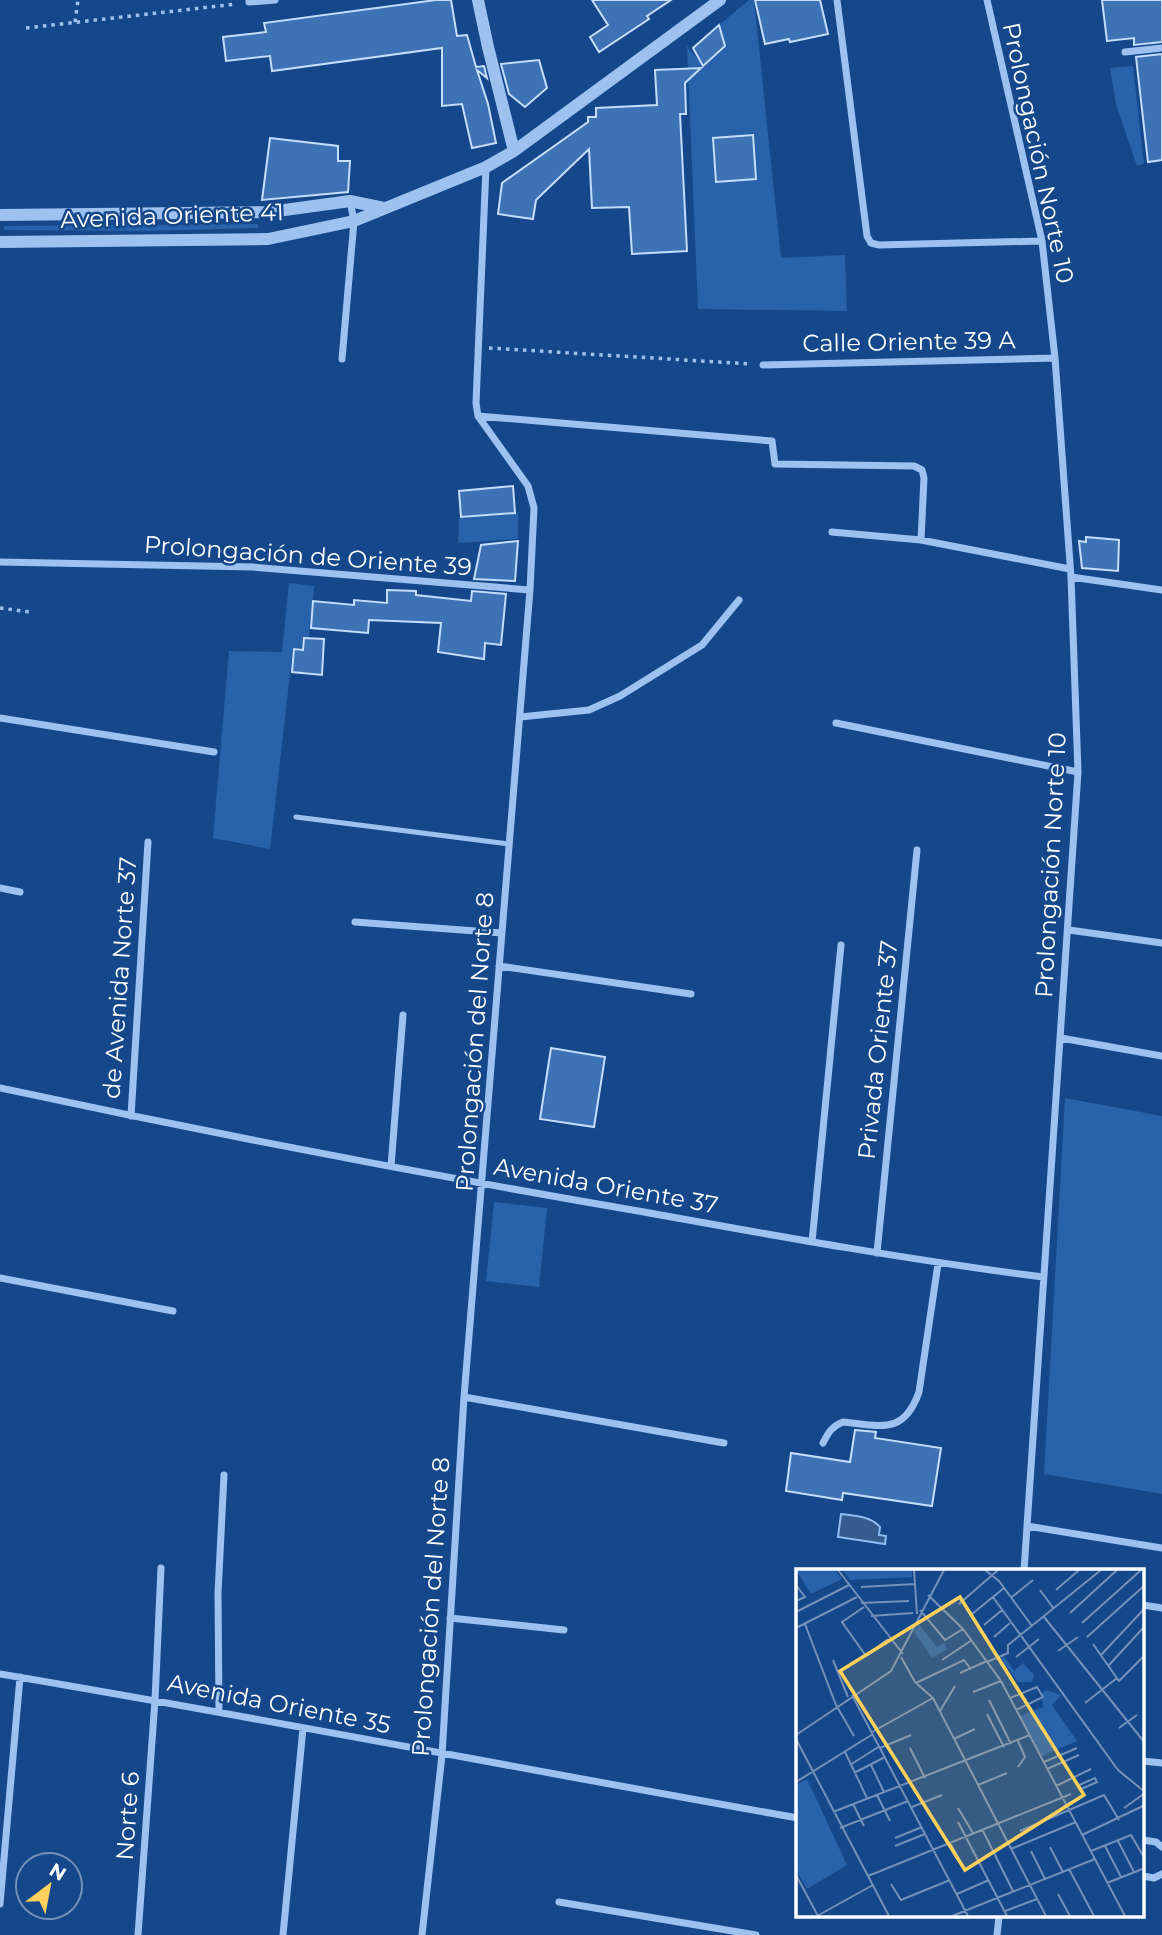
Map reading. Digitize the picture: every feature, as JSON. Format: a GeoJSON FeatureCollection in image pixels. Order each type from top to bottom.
{"type":"FeatureCollection","features":[{"type":"Feature","properties":{"kind":"street"},"geometry":{"type":"LineString","coordinates":[[249,1],[275,0]]}},
{"type":"Feature","properties":{"kind":"street"},"geometry":{"type":"LineString","coordinates":[[478,0],[514,151]]}},
{"type":"Feature","properties":{"kind":"street","name":"Avenida Oriente 41"},"geometry":{"type":"LineString","coordinates":[[0,242],[268,239],[354,221],[486,167],[514,151],[720,0]]}},
{"type":"Feature","properties":{"kind":"street"},"geometry":{"type":"LineString","coordinates":[[837,0],[867,236],[871,243],[1042,241]]}},
{"type":"Feature","properties":{"kind":"street","name":"Prolongación Norte 10"},"geometry":{"type":"LineString","coordinates":[[987,0],[1042,241],[1055,358],[1071,573],[1078,772],[1024,1569]]}},
{"type":"Feature","properties":{"kind":"street"},"geometry":{"type":"LineString","coordinates":[[1125,52],[1162,48]]}},
{"type":"Feature","properties":{"kind":"street"},"geometry":{"type":"LineString","coordinates":[[486,167],[477,347],[478,416],[772,441],[775,464],[914,466],[922,470],[924,478],[920,540]]}},
{"type":"Feature","properties":{"kind":"street"},"geometry":{"type":"LineString","coordinates":[[342,359],[354,221],[350,201]]}},
{"type":"Feature","properties":{"kind":"street","name":"Avenida Oriente 41"},"geometry":{"type":"LineString","coordinates":[[0,215],[270,212],[350,201],[384,208]]}},
{"type":"Feature","properties":{"kind":"street","name":"Calle Oriente 39 A"},"geometry":{"type":"LineString","coordinates":[[763,365],[1055,358]]}},
{"type":"Feature","properties":{"kind":"street","name":"Prolongación del Norte 8"},"geometry":{"type":"LineString","coordinates":[[422,1935],[442,1755],[464,1397],[530,590],[534,508],[528,486],[478,416]]}},
{"type":"Feature","properties":{"kind":"street"},"geometry":{"type":"LineString","coordinates":[[832,532],[920,540],[1162,590]]}},
{"type":"Feature","properties":{"kind":"street","name":"Prolongación de Oriente 39"},"geometry":{"type":"LineString","coordinates":[[0,562],[252,567],[530,590]]}},
{"type":"Feature","properties":{"kind":"street"},"geometry":{"type":"LineString","coordinates":[[520,717],[589,710],[620,696],[702,645],[739,600]]}},
{"type":"Feature","properties":{"kind":"street"},"geometry":{"type":"LineString","coordinates":[[0,718],[214,752]]}},
{"type":"Feature","properties":{"kind":"street"},"geometry":{"type":"LineString","coordinates":[[836,723],[1078,772]]}},
{"type":"Feature","properties":{"kind":"street","name":"de Avenida Norte 37"},"geometry":{"type":"LineString","coordinates":[[131,1116],[148,842]]}},
{"type":"Feature","properties":{"kind":"street","name":"Privada Oriente 37"},"geometry":{"type":"LineString","coordinates":[[877,1253],[917,850]]}},
{"type":"Feature","properties":{"kind":"street"},"geometry":{"type":"LineString","coordinates":[[0,888],[20,892]]}},
{"type":"Feature","properties":{"kind":"street"},"geometry":{"type":"LineString","coordinates":[[355,922],[502,933]]}},
{"type":"Feature","properties":{"kind":"street"},"geometry":{"type":"LineString","coordinates":[[1069,930],[1162,943]]}},
{"type":"Feature","properties":{"kind":"street"},"geometry":{"type":"LineString","coordinates":[[812,1242],[841,945]]}},
{"type":"Feature","properties":{"kind":"street"},"geometry":{"type":"LineString","coordinates":[[499,966],[691,994]]}},
{"type":"Feature","properties":{"kind":"street"},"geometry":{"type":"LineString","coordinates":[[391,1166],[403,1015]]}},
{"type":"Feature","properties":{"kind":"street"},"geometry":{"type":"LineString","coordinates":[[1061,1038],[1162,1056]]}},
{"type":"Feature","properties":{"kind":"street","name":"Avenida Oriente 37"},"geometry":{"type":"LineString","coordinates":[[0,1088],[483,1184],[938,1264],[1044,1277]]}},
{"type":"Feature","properties":{"kind":"street"},"geometry":{"type":"LineString","coordinates":[[823,1443],[837,1424],[843,1422],[883,1426],[904,1419],[914,1408],[919,1392],[938,1264]]}},
{"type":"Feature","properties":{"kind":"street"},"geometry":{"type":"LineString","coordinates":[[0,1278],[173,1311]]}},
{"type":"Feature","properties":{"kind":"street"},"geometry":{"type":"LineString","coordinates":[[464,1397],[724,1443]]}},
{"type":"Feature","properties":{"kind":"street"},"geometry":{"type":"LineString","coordinates":[[219,1712],[218,1593],[224,1475]]}},
{"type":"Feature","properties":{"kind":"street"},"geometry":{"type":"LineString","coordinates":[[1027,1526],[1162,1548]]}},
{"type":"Feature","properties":{"kind":"street","name":"Norte 6"},"geometry":{"type":"LineString","coordinates":[[138,1935],[155,1700],[161,1568]]}},
{"type":"Feature","properties":{"kind":"street"},"geometry":{"type":"LineString","coordinates":[[1144,1605],[1162,1608]]}},
{"type":"Feature","properties":{"kind":"street"},"geometry":{"type":"LineString","coordinates":[[450,1618],[564,1630]]}},
{"type":"Feature","properties":{"kind":"street","name":"Avenida Oriente 35"},"geometry":{"type":"LineString","coordinates":[[0,1674],[796,1818]]}},
{"type":"Feature","properties":{"kind":"street"},"geometry":{"type":"LineString","coordinates":[[0,1904],[20,1677]]}},
{"type":"Feature","properties":{"kind":"street"},"geometry":{"type":"LineString","coordinates":[[283,1935],[303,1728]]}},
{"type":"Feature","properties":{"kind":"street"},"geometry":{"type":"LineString","coordinates":[[1144,1761],[1162,1763]]}},
{"type":"Feature","properties":{"kind":"street"},"geometry":{"type":"LineString","coordinates":[[1158,1879],[1162,1874]]}},
{"type":"Feature","properties":{"kind":"street"},"geometry":{"type":"LineString","coordinates":[[559,1902],[757,1935]]}},
{"type":"Feature","properties":{"kind":"lane"},"geometry":{"type":"LineString","coordinates":[[296,817],[509,844]]}},
{"type":"Feature","properties":{"kind":"path"},"geometry":{"type":"LineString","coordinates":[[75,22],[78,0]]}},
{"type":"Feature","properties":{"kind":"path"},"geometry":{"type":"LineString","coordinates":[[26,28],[249,1]]}},
{"type":"Feature","properties":{"kind":"path"},"geometry":{"type":"LineString","coordinates":[[477,347],[763,365]]}},
{"type":"Feature","properties":{"kind":"path"},"geometry":{"type":"LineString","coordinates":[[0,608],[30,612]]}},
{"type":"Feature","properties":{"kind":"shaded area"},"geometry":{"type":"Polygon","coordinates":[[[749,0],[754,0],[781,258],[845,255],[847,311],[698,309],[687,46],[703,66],[725,46],[719,25],[749,0]]]}},
{"type":"Feature","properties":{"kind":"shaded area"},"geometry":{"type":"Polygon","coordinates":[[[1133,66],[1144,164],[1137,166],[1116,104],[1110,68],[1133,66]]]}},
{"type":"Feature","properties":{"kind":"shaded area"},"geometry":{"type":"Polygon","coordinates":[[[258,224],[258,228],[147,231],[4,230],[4,226],[258,224]]]}},
{"type":"Feature","properties":{"kind":"shaded area"},"geometry":{"type":"Polygon","coordinates":[[[518,513],[518,539],[458,543],[459,518],[518,513]]]}},
{"type":"Feature","properties":{"kind":"shaded area"},"geometry":{"type":"Polygon","coordinates":[[[289,583],[314,586],[309,637],[303,637],[302,649],[293,648],[270,849],[213,838],[229,651],[282,652],[289,583]]]}},
{"type":"Feature","properties":{"kind":"shaded area"},"geometry":{"type":"Polygon","coordinates":[[[1065,1098],[1162,1116],[1162,1494],[1044,1474],[1065,1098]]]}},
{"type":"Feature","properties":{"kind":"shaded area"},"geometry":{"type":"Polygon","coordinates":[[[494,1202],[547,1208],[539,1287],[486,1281],[494,1202]]]}},
{"type":"Feature","properties":{"kind":"shaded area"},"geometry":{"type":"Polygon","coordinates":[[[841,1514],[862,1517],[876,1523],[880,1527],[879,1535],[886,1536],[885,1544],[838,1537],[841,1514]]]}},
{"type":"Feature","properties":{"kind":"building"},"geometry":{"type":"Polygon","coordinates":[[[451,0],[457,36],[467,35],[476,67],[484,66],[487,78],[477,70],[496,143],[472,148],[462,104],[442,106],[442,48],[272,71],[270,56],[226,61],[223,37],[266,32],[264,23],[451,0]]]}},
{"type":"Feature","properties":{"kind":"building"},"geometry":{"type":"Polygon","coordinates":[[[592,0],[671,0],[647,16],[649,19],[599,52],[590,37],[608,25],[592,0]]]}},
{"type":"Feature","properties":{"kind":"building"},"geometry":{"type":"Polygon","coordinates":[[[755,0],[820,0],[828,34],[765,44],[755,0]]]}},
{"type":"Feature","properties":{"kind":"building"},"geometry":{"type":"Polygon","coordinates":[[[1102,0],[1162,0],[1162,42],[1134,45],[1134,38],[1107,41],[1102,0]]]}},
{"type":"Feature","properties":{"kind":"building"},"geometry":{"type":"Polygon","coordinates":[[[719,25],[725,46],[703,66],[693,48],[719,25]]]}},
{"type":"Feature","properties":{"kind":"building"},"geometry":{"type":"Polygon","coordinates":[[[1162,54],[1162,160],[1148,162],[1136,57],[1162,54]]]}},
{"type":"Feature","properties":{"kind":"building"},"geometry":{"type":"Polygon","coordinates":[[[539,60],[547,88],[525,107],[509,94],[501,64],[539,60]]]}},
{"type":"Feature","properties":{"kind":"building"},"geometry":{"type":"Polygon","coordinates":[[[701,68],[685,83],[686,114],[680,114],[687,251],[632,254],[629,207],[592,208],[589,149],[536,200],[533,219],[498,214],[502,183],[588,122],[588,117],[596,117],[596,108],[657,105],[655,70],[701,68]]]}},
{"type":"Feature","properties":{"kind":"building"},"geometry":{"type":"Polygon","coordinates":[[[753,135],[756,179],[716,182],[713,138],[753,135]]]}},
{"type":"Feature","properties":{"kind":"building"},"geometry":{"type":"Polygon","coordinates":[[[270,138],[338,146],[338,161],[350,161],[348,192],[262,200],[270,138]]]}},
{"type":"Feature","properties":{"kind":"building"},"geometry":{"type":"Polygon","coordinates":[[[513,486],[515,513],[461,517],[459,491],[513,486]]]}},
{"type":"Feature","properties":{"kind":"building"},"geometry":{"type":"Polygon","coordinates":[[[1086,537],[1119,540],[1118,571],[1082,568],[1079,541],[1086,542],[1086,537]]]}},
{"type":"Feature","properties":{"kind":"building"},"geometry":{"type":"Polygon","coordinates":[[[518,541],[515,581],[474,579],[481,545],[518,541]]]}},
{"type":"Feature","properties":{"kind":"building"},"geometry":{"type":"Polygon","coordinates":[[[387,590],[416,591],[416,595],[471,601],[472,591],[506,594],[501,645],[485,643],[484,659],[438,652],[441,623],[369,620],[368,633],[311,628],[313,601],[354,605],[354,600],[387,603],[387,590]]]}},
{"type":"Feature","properties":{"kind":"building"},"geometry":{"type":"Polygon","coordinates":[[[304,638],[324,639],[322,675],[292,672],[294,649],[303,650],[304,638]]]}},
{"type":"Feature","properties":{"kind":"building"},"geometry":{"type":"Polygon","coordinates":[[[551,1048],[605,1057],[594,1127],[540,1119],[551,1048]]]}},
{"type":"Feature","properties":{"kind":"building"},"geometry":{"type":"Polygon","coordinates":[[[855,1430],[876,1432],[875,1438],[941,1448],[932,1506],[843,1493],[842,1500],[786,1491],[791,1453],[850,1462],[855,1430]]]}}]}
